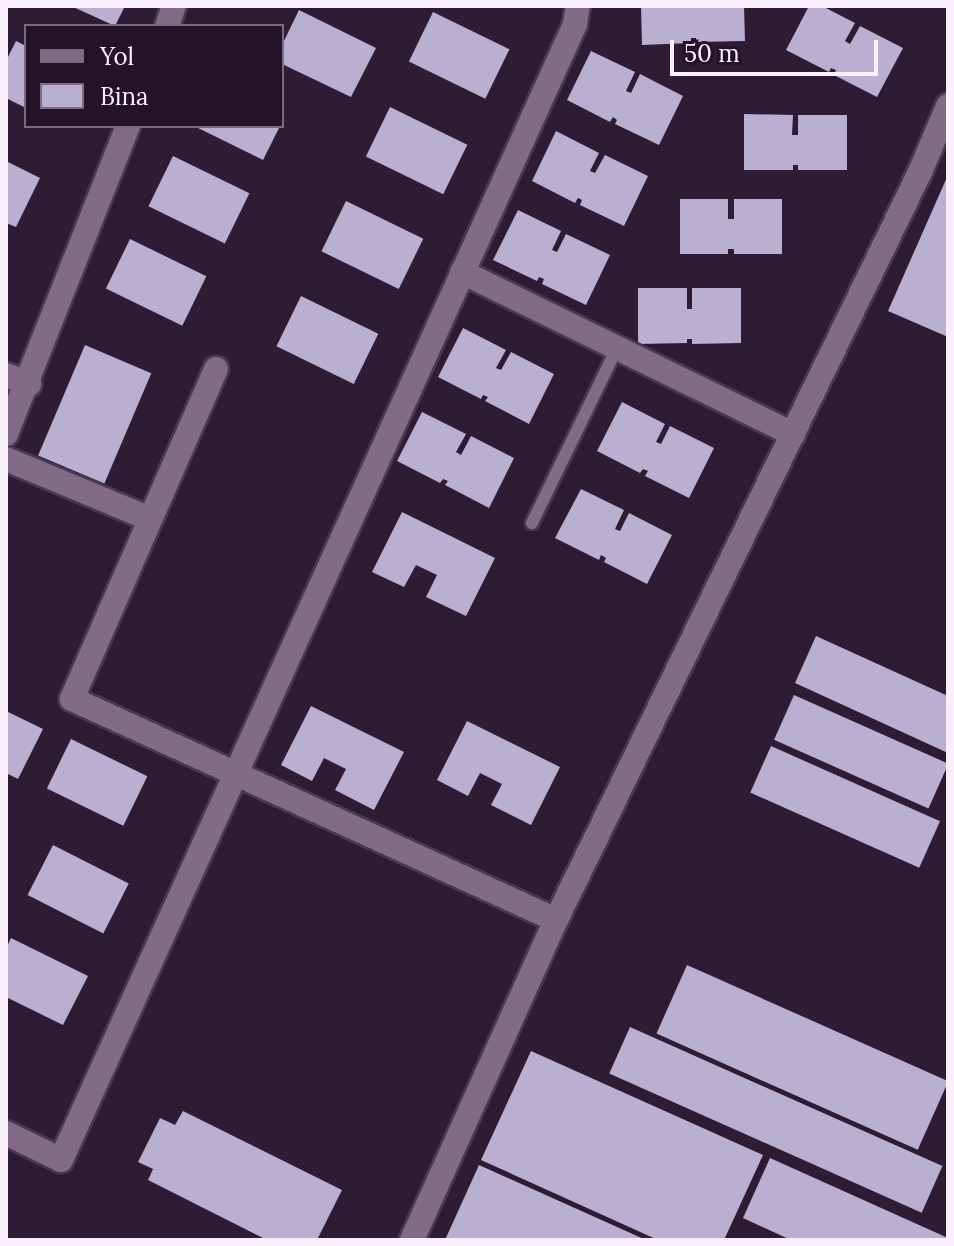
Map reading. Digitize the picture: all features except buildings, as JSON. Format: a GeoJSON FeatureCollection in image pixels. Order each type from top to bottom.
{"type":"FeatureCollection","features":[{"type":"Feature","properties":{"kind":"street"},"geometry":{"type":"LineString","coordinates":[[6,1133],[61,1160],[575,24],[578,6]]}},
{"type":"Feature","properties":{"kind":"street"},"geometry":{"type":"LineString","coordinates":[[412,1240],[556,920],[793,434],[948,106]]}},
{"type":"Feature","properties":{"kind":"street"},"geometry":{"type":"LineString","coordinates":[[6,434],[29,384],[127,128]]}},
{"type":"Feature","properties":{"kind":"street"},"geometry":{"type":"LineString","coordinates":[[462,272],[793,434]]}},
{"type":"Feature","properties":{"kind":"street"},"geometry":{"type":"LineString","coordinates":[[216,369],[72,699],[556,920]]}},
{"type":"Feature","properties":{"kind":"street"},"geometry":{"type":"LineString","coordinates":[[6,375],[29,384]]}},
{"type":"Feature","properties":{"kind":"street"},"geometry":{"type":"LineString","coordinates":[[6,459],[150,519]]}},
{"type":"Feature","properties":{"kind":"lane"},"geometry":{"type":"LineString","coordinates":[[532,523],[617,348]]}}]}
